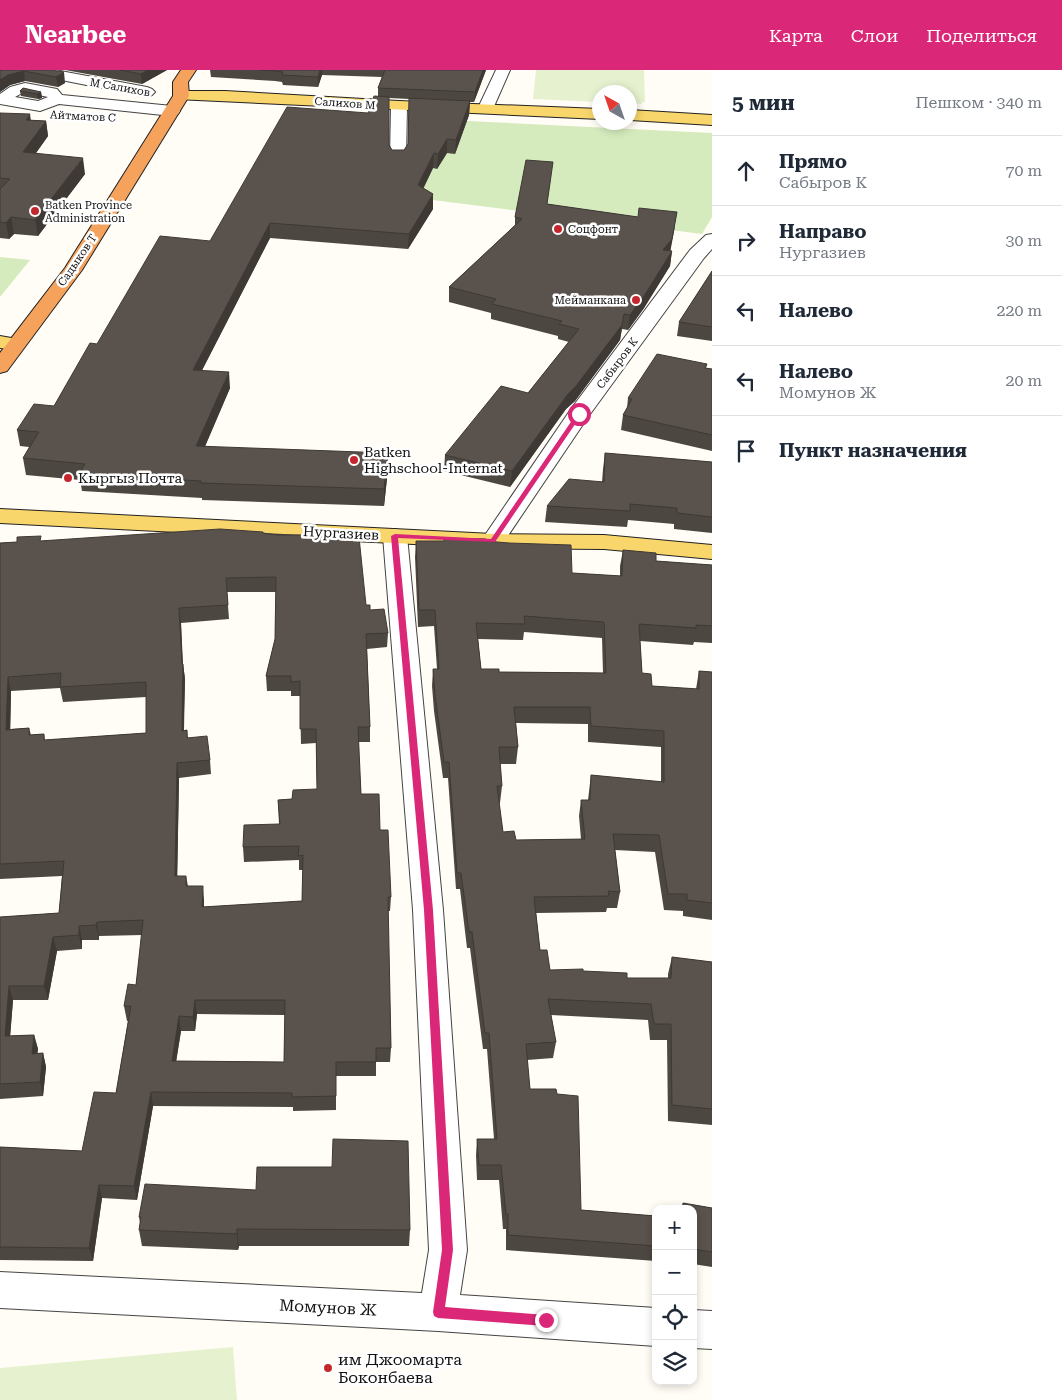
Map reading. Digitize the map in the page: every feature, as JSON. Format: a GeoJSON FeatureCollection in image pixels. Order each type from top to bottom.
{"type":"FeatureCollection","features":[{"type":"Feature","properties":{"kind":"highway"},"geometry":{"type":"LineString","coordinates":[[181,96],[178,86],[180,78],[190,70]]}},
{"type":"Feature","properties":{"kind":"highway","name":"Садыков Т"},"geometry":{"type":"LineString","coordinates":[[4,355],[73,270],[181,96]]}},
{"type":"Feature","properties":{"kind":"main road","name":"Салихов М"},"geometry":{"type":"LineString","coordinates":[[181,96],[225,96],[399,106],[592,114]]}},
{"type":"Feature","properties":{"kind":"main road"},"geometry":{"type":"LineString","coordinates":[[637,115],[712,120]]}},
{"type":"Feature","properties":{"kind":"main road","name":"Нургазиев"},"geometry":{"type":"LineString","coordinates":[[0,516],[492,541],[604,542],[712,552]]}},
{"type":"Feature","properties":{"kind":"street","name":"М Салихов"},"geometry":{"type":"LineString","coordinates":[[31,70],[126,89],[181,96]]}},
{"type":"Feature","properties":{"kind":"street"},"geometry":{"type":"LineString","coordinates":[[486,108],[503,70]]}},
{"type":"Feature","properties":{"kind":"street"},"geometry":{"type":"LineString","coordinates":[[37,89],[53,74]]}},
{"type":"Feature","properties":{"kind":"street"},"geometry":{"type":"LineString","coordinates":[[57,99],[52,92],[16,88],[2,100],[40,106],[57,99],[169,116]]}},
{"type":"Feature","properties":{"kind":"street"},"geometry":{"type":"LineString","coordinates":[[3,113],[19,103]]}},
{"type":"Feature","properties":{"kind":"street"},"geometry":{"type":"LineString","coordinates":[[398,159],[399,106]]}},
{"type":"Feature","properties":{"kind":"street","name":"Айтматов С"},"geometry":{"type":"LineString","coordinates":[[3,113],[67,116],[169,116]]}},
{"type":"Feature","properties":{"kind":"street","name":"Сабыров К"},"geometry":{"type":"LineString","coordinates":[[492,541],[579,414],[705,255],[712,239]]}},
{"type":"Feature","properties":{"kind":"street"},"geometry":{"type":"LineString","coordinates":[[395,536],[428,910],[448,1250],[438,1312]]}},
{"type":"Feature","properties":{"kind":"street","name":"Момунов Ж"},"geometry":{"type":"LineString","coordinates":[[0,1290],[438,1312],[652,1326]]}},
{"type":"Feature","properties":{"kind":"street"},"geometry":{"type":"LineString","coordinates":[[697,1329],[712,1330]]}},
{"type":"Feature","properties":{"kind":"green space"},"geometry":{"type":"Polygon","coordinates":[[[536,70],[644,70],[645,102],[642,102],[642,104],[637,104],[637,85],[592,85],[592,102],[533,99],[536,70]]]}},
{"type":"Feature","properties":{"kind":"green space"},"geometry":{"type":"Polygon","coordinates":[[[447,120],[592,127],[592,130],[637,129],[712,133],[712,217],[702,234],[409,197],[447,120]]]}},
{"type":"Feature","properties":{"kind":"green space"},"geometry":{"type":"Polygon","coordinates":[[[0,257],[30,260],[0,297],[0,257]]]}},
{"type":"Feature","properties":{"kind":"green space"},"geometry":{"type":"Polygon","coordinates":[[[233,1347],[237,1400],[0,1400],[0,1368],[233,1347]]]}},
{"type":"Feature","properties":{"kind":"building"},"geometry":{"type":"Polygon","coordinates":[[[0,70],[51,70],[64,72],[56,77],[24,71],[8,75],[0,80],[0,70]]]}},
{"type":"Feature","properties":{"kind":"building"},"geometry":{"type":"Polygon","coordinates":[[[120,70],[148,70],[141,74],[120,70]]]}},
{"type":"Feature","properties":{"kind":"building"},"geometry":{"type":"Polygon","coordinates":[[[259,70],[320,70],[318,77],[282,75],[283,72],[259,70]]]}},
{"type":"Feature","properties":{"kind":"building"},"geometry":{"type":"Polygon","coordinates":[[[385,70],[483,70],[475,92],[378,88],[385,70]]]}},
{"type":"Feature","properties":{"kind":"building"},"geometry":{"type":"Polygon","coordinates":[[[23,88],[41,92],[37,94],[20,91],[23,88]]]}},
{"type":"Feature","properties":{"kind":"building"},"geometry":{"type":"Polygon","coordinates":[[[374,96],[389,97],[389,145],[392,150],[404,150],[408,144],[409,98],[470,101],[456,140],[447,139],[438,154],[434,153],[418,185],[433,194],[409,234],[270,223],[193,370],[229,372],[196,446],[388,453],[384,489],[201,483],[201,481],[79,474],[85,464],[23,458],[39,432],[17,430],[34,404],[54,406],[90,343],[97,344],[160,236],[210,241],[287,107],[368,113],[374,96]]]}},
{"type":"Feature","properties":{"kind":"building"},"geometry":{"type":"Polygon","coordinates":[[[0,113],[30,114],[26,120],[46,121],[23,152],[83,158],[35,220],[11,217],[6,223],[0,222],[0,189],[10,179],[0,178],[0,113]]]}},
{"type":"Feature","properties":{"kind":"building"},"geometry":{"type":"Polygon","coordinates":[[[526,160],[553,162],[547,204],[638,217],[639,208],[677,212],[672,239],[663,250],[672,251],[646,293],[630,315],[624,314],[622,325],[568,394],[512,471],[445,455],[501,386],[528,393],[579,329],[559,324],[562,321],[492,304],[496,299],[449,287],[522,219],[515,217],[526,160]]]}},
{"type":"Feature","properties":{"kind":"building"},"geometry":{"type":"Polygon","coordinates":[[[712,271],[712,327],[679,322],[712,271]]]}},
{"type":"Feature","properties":{"kind":"building"},"geometry":{"type":"Polygon","coordinates":[[[657,354],[707,364],[705,368],[712,369],[712,435],[623,415],[632,399],[628,398],[657,354]]]}},
{"type":"Feature","properties":{"kind":"building"},"geometry":{"type":"Polygon","coordinates":[[[605,453],[712,462],[712,517],[677,513],[677,508],[630,504],[630,511],[547,506],[569,479],[604,482],[605,453]]]}},
{"type":"Feature","properties":{"kind":"building"},"geometry":{"type":"Polygon","coordinates":[[[220,529],[263,532],[277,535],[344,535],[344,537],[359,537],[366,605],[370,605],[370,610],[384,609],[388,633],[366,634],[370,727],[358,727],[361,794],[379,794],[380,830],[388,830],[391,897],[388,897],[391,1048],[376,1048],[376,1062],[336,1062],[336,1096],[292,1097],[292,1093],[151,1092],[134,1186],[99,1185],[89,1248],[0,1247],[0,1147],[82,1151],[94,1092],[116,1093],[131,1006],[124,1006],[128,984],[136,985],[143,920],[97,922],[96,925],[79,926],[79,935],[53,937],[44,986],[9,986],[5,1036],[34,1035],[32,1054],[43,1053],[40,1082],[0,1084],[0,917],[59,913],[64,861],[0,864],[0,543],[17,542],[17,537],[41,536],[40,541],[220,529]],[[276,577],[226,578],[228,605],[179,608],[183,664],[182,731],[187,730],[187,738],[207,736],[210,760],[177,763],[175,876],[186,876],[186,886],[203,886],[202,907],[302,901],[303,855],[298,856],[299,846],[243,847],[244,825],[280,824],[278,800],[292,799],[293,790],[317,789],[316,729],[300,729],[300,681],[291,682],[291,676],[266,676],[275,639],[276,577]],[[61,673],[8,677],[6,730],[29,728],[29,735],[44,734],[44,740],[146,733],[146,682],[60,687],[61,673]],[[195,1000],[193,1017],[179,1016],[172,1061],[284,1062],[285,1000],[195,1000]]]}},
{"type":"Feature","properties":{"kind":"building"},"geometry":{"type":"Polygon","coordinates":[[[444,538],[486,539],[486,541],[509,543],[571,545],[572,573],[622,576],[623,550],[656,553],[656,561],[712,565],[712,626],[696,625],[696,628],[639,624],[642,673],[651,674],[652,686],[699,689],[699,671],[712,672],[712,903],[687,900],[687,894],[668,894],[659,835],[613,834],[620,892],[608,891],[609,896],[534,897],[540,950],[547,950],[550,970],[583,969],[583,971],[627,973],[627,978],[671,978],[672,957],[712,962],[712,1109],[672,1105],[671,1024],[654,1024],[651,1004],[548,999],[556,1042],[526,1044],[530,1089],[556,1089],[557,1094],[578,1096],[581,1210],[652,1216],[652,1246],[508,1235],[508,1214],[506,1214],[501,1165],[479,1165],[477,1139],[497,1139],[489,1033],[485,1033],[472,932],[469,932],[461,873],[457,873],[449,762],[444,762],[435,695],[433,669],[439,669],[435,610],[419,610],[416,541],[444,541],[444,538]],[[524,616],[525,624],[476,623],[481,669],[499,669],[499,672],[606,673],[604,622],[524,616]],[[514,707],[518,747],[499,747],[502,786],[497,786],[503,832],[514,831],[516,840],[585,839],[581,800],[590,800],[591,775],[664,782],[664,731],[591,726],[590,707],[514,707]]]}},
{"type":"Feature","properties":{"kind":"building"},"geometry":{"type":"Polygon","coordinates":[[[333,1139],[408,1141],[410,1230],[237,1229],[237,1234],[139,1230],[141,1217],[139,1217],[145,1184],[256,1190],[257,1167],[332,1167],[333,1139]]]}},
{"type":"Feature","properties":{"kind":"building"},"geometry":{"type":"Polygon","coordinates":[[[697,1205],[712,1208],[712,1252],[697,1250],[697,1205]]]}},
{"type":"Feature","properties":{"kind":"place","name":"Batken Province Administration"},"geometry":{"type":"Point","coordinates":[35,211]}},
{"type":"Feature","properties":{"kind":"place","name":"Соцфонт"},"geometry":{"type":"Point","coordinates":[558,229]}},
{"type":"Feature","properties":{"kind":"place","name":"Мейманкана"},"geometry":{"type":"Point","coordinates":[636,300]}},
{"type":"Feature","properties":{"kind":"place","name":"Batken Highschool-Internat"},"geometry":{"type":"Point","coordinates":[354,460]}},
{"type":"Feature","properties":{"kind":"place","name":"Кыргыз Почта"},"geometry":{"type":"Point","coordinates":[68,478]}},
{"type":"Feature","properties":{"kind":"place","name":"им Джоомарта Боконбаева"},"geometry":{"type":"Point","coordinates":[328,1368]}},
{"type":"Feature","properties":{"kind":"route"},"geometry":{"type":"LineString","coordinates":[[546,1320],[438,1312],[448,1250],[428,910],[395,536],[492,541],[579,414]]}}]}
